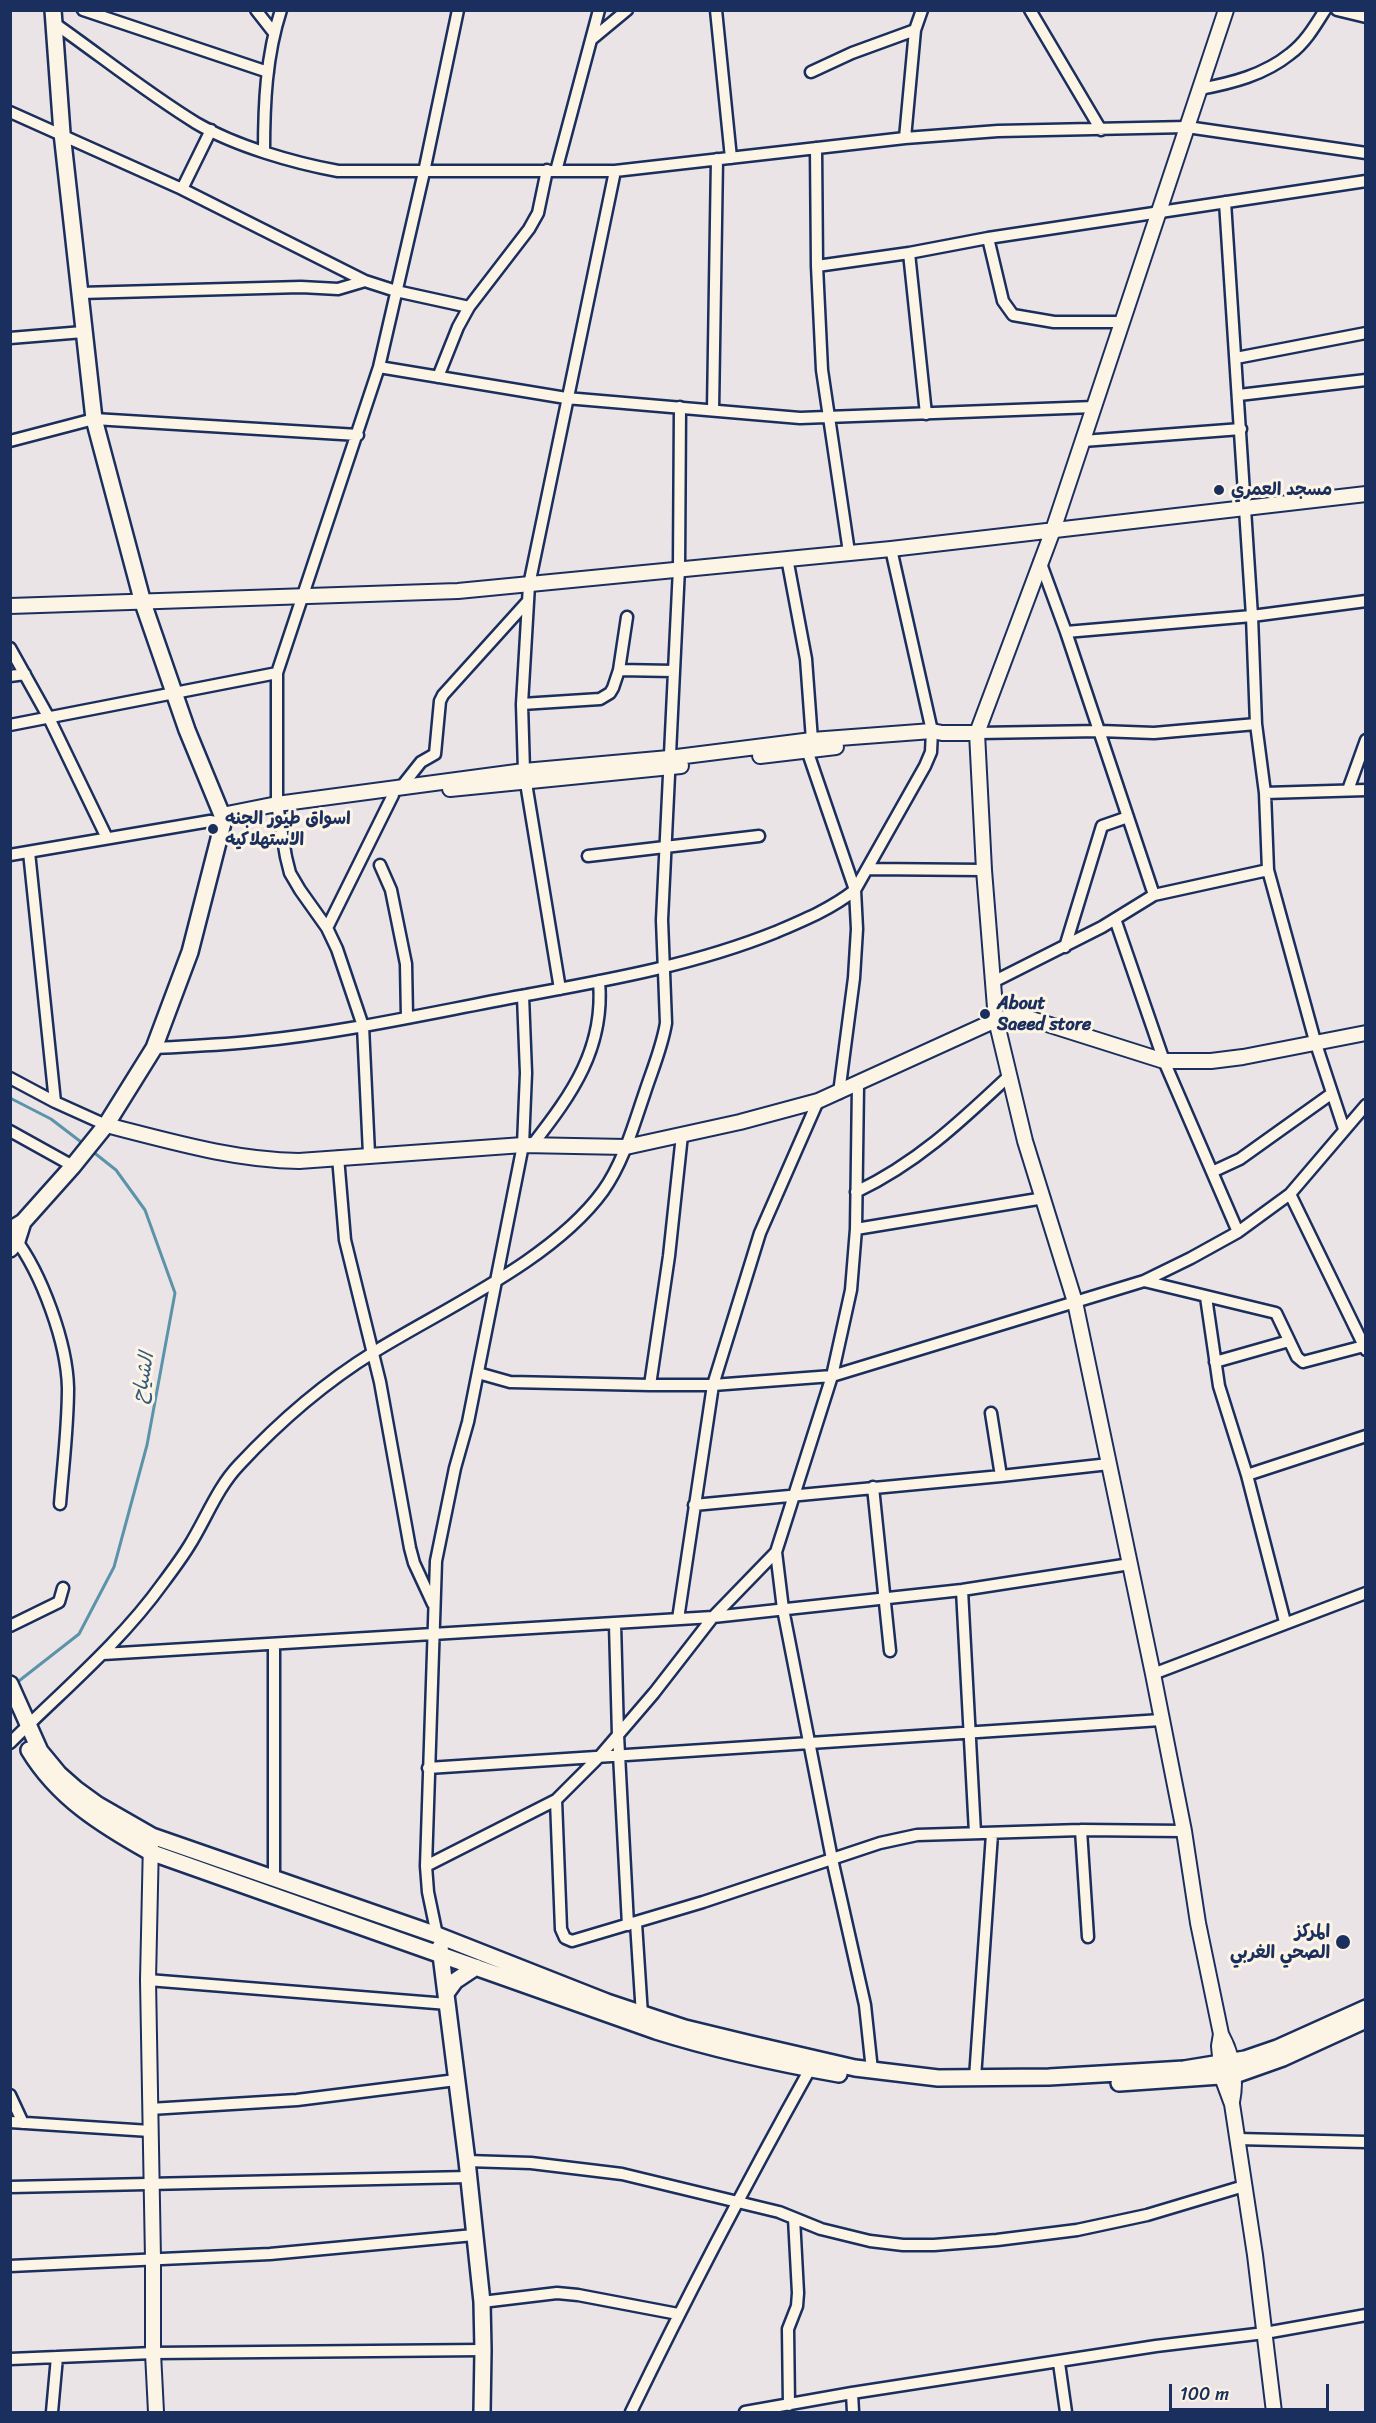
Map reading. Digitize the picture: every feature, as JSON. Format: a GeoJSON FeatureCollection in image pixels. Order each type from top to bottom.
{"type":"FeatureCollection","features":[{"type":"Feature","properties":{"kind":"main road"},"geometry":{"type":"LineString","coordinates":[[14,1235],[103,1130],[154,1048],[190,952],[218,820],[143,603],[94,419],[62,133],[54,17]]}},
{"type":"Feature","properties":{"kind":"main road"},"geometry":{"type":"LineString","coordinates":[[10,1684],[19,1734],[40,1751],[76,1790],[151,1844],[476,1967],[704,2046],[810,2069],[925,2087],[1145,2071],[1228,2069],[1283,2058],[1365,2020]]}},
{"type":"Feature","properties":{"kind":"main road"},"geometry":{"type":"LineString","coordinates":[[151,1844],[274,1878],[437,1935],[642,2015],[751,2044],[873,2070],[938,2078],[975,2078],[991,2083]]}},
{"type":"Feature","properties":{"kind":"main road"},"geometry":{"type":"LineString","coordinates":[[437,1935],[467,2161],[482,2302],[482,2410]]}},
{"type":"Feature","properties":{"kind":"main road"},"geometry":{"type":"LineString","coordinates":[[447,1998],[455,1981],[476,1967]]}},
{"type":"Feature","properties":{"kind":"main road"},"geometry":{"type":"LineString","coordinates":[[1228,2069],[1365,2008]]}},
{"type":"Feature","properties":{"kind":"street"},"geometry":{"type":"LineString","coordinates":[[83,10],[268,72]]}},
{"type":"Feature","properties":{"kind":"street"},"geometry":{"type":"LineString","coordinates":[[256,10],[274,33]]}},
{"type":"Feature","properties":{"kind":"street"},"geometry":{"type":"LineString","coordinates":[[264,152],[268,72],[274,33],[281,10]]}},
{"type":"Feature","properties":{"kind":"street"},"geometry":{"type":"LineString","coordinates":[[369,1154],[363,1026],[346,972],[327,928],[290,873],[277,808],[277,674],[379,367],[424,172],[458,10]]}},
{"type":"Feature","properties":{"kind":"street"},"geometry":{"type":"LineString","coordinates":[[438,377],[458,327],[469,308],[530,229],[538,213],[599,10]]}},
{"type":"Feature","properties":{"kind":"street"},"geometry":{"type":"LineString","coordinates":[[592,39],[627,10]]}},
{"type":"Feature","properties":{"kind":"street"},"geometry":{"type":"LineString","coordinates":[[716,10],[731,158]]}},
{"type":"Feature","properties":{"kind":"street"},"geometry":{"type":"LineString","coordinates":[[905,138],[915,30],[922,10]]}},
{"type":"Feature","properties":{"kind":"street"},"geometry":{"type":"LineString","coordinates":[[1030,10],[1101,130]]}},
{"type":"Feature","properties":{"kind":"street"},"geometry":{"type":"LineString","coordinates":[[1226,10],[1053,530],[977,733],[984,870],[996,1020],[1025,1141],[1076,1302],[1153,1674],[1184,1831],[1198,1923],[1228,2069],[1274,2412]]}},
{"type":"Feature","properties":{"kind":"street"},"geometry":{"type":"LineString","coordinates":[[1200,89],[1235,82],[1290,54],[1305,40],[1325,10]]}},
{"type":"Feature","properties":{"kind":"street"},"geometry":{"type":"LineString","coordinates":[[1337,10],[1365,17]]}},
{"type":"Feature","properties":{"kind":"street"},"geometry":{"type":"LineString","coordinates":[[54,17],[197,123],[264,152],[311,166],[338,171],[615,171],[905,138],[998,131],[1187,127],[1365,153]]}},
{"type":"Feature","properties":{"kind":"street"},"geometry":{"type":"LineString","coordinates":[[811,72],[852,53],[915,30]]}},
{"type":"Feature","properties":{"kind":"street"},"geometry":{"type":"LineString","coordinates":[[10,112],[62,133],[182,189],[365,281],[396,291],[469,308]]}},
{"type":"Feature","properties":{"kind":"street"},"geometry":{"type":"LineString","coordinates":[[182,189],[211,130]]}},
{"type":"Feature","properties":{"kind":"street"},"geometry":{"type":"LineString","coordinates":[[816,148],[817,266],[822,370],[849,552]]}},
{"type":"Feature","properties":{"kind":"street"},"geometry":{"type":"LineString","coordinates":[[713,410],[717,159]]}},
{"type":"Feature","properties":{"kind":"street"},"geometry":{"type":"LineString","coordinates":[[560,989],[525,776],[522,704],[529,585],[566,398],[615,171]]}},
{"type":"Feature","properties":{"kind":"street"},"geometry":{"type":"LineString","coordinates":[[817,266],[1365,181]]}},
{"type":"Feature","properties":{"kind":"street"},"geometry":{"type":"LineString","coordinates":[[1224,202],[1246,508],[1256,724],[1265,793],[1268,870],[1315,1041],[1344,1129]]}},
{"type":"Feature","properties":{"kind":"street"},"geometry":{"type":"LineString","coordinates":[[988,238],[1003,301],[1012,315],[1054,322],[1122,322]]}},
{"type":"Feature","properties":{"kind":"street"},"geometry":{"type":"LineString","coordinates":[[909,253],[926,414]]}},
{"type":"Feature","properties":{"kind":"street"},"geometry":{"type":"LineString","coordinates":[[80,293],[289,287],[338,289],[365,281]]}},
{"type":"Feature","properties":{"kind":"street"},"geometry":{"type":"LineString","coordinates":[[10,338],[83,332]]}},
{"type":"Feature","properties":{"kind":"street"},"geometry":{"type":"LineString","coordinates":[[1236,358],[1365,333]]}},
{"type":"Feature","properties":{"kind":"street"},"geometry":{"type":"LineString","coordinates":[[379,367],[566,398],[680,406],[781,417],[828,419],[1094,407]]}},
{"type":"Feature","properties":{"kind":"street"},"geometry":{"type":"LineString","coordinates":[[1239,395],[1365,380]]}},
{"type":"Feature","properties":{"kind":"street"},"geometry":{"type":"LineString","coordinates":[[19,1734],[103,1654],[162,1585],[189,1546],[226,1480],[289,1416],[372,1353],[496,1280],[564,1232],[587,1211],[603,1191],[626,1147],[663,1039],[666,1006],[662,968],[665,846],[679,568],[680,406]]}},
{"type":"Feature","properties":{"kind":"street"},"geometry":{"type":"LineString","coordinates":[[10,441],[94,419],[358,435]]}},
{"type":"Feature","properties":{"kind":"street"},"geometry":{"type":"LineString","coordinates":[[1083,441],[1241,429]]}},
{"type":"Feature","properties":{"kind":"street"},"geometry":{"type":"LineString","coordinates":[[10,606],[458,591],[891,549],[1365,494]]}},
{"type":"Feature","properties":{"kind":"street"},"geometry":{"type":"LineString","coordinates":[[154,1048],[258,1041],[363,1026],[662,968],[717,954],[764,937],[817,915],[838,903],[855,890],[925,766],[935,734],[891,549]]}},
{"type":"Feature","properties":{"kind":"street"},"geometry":{"type":"LineString","coordinates":[[787,558],[810,689],[810,745],[855,890],[857,929],[854,978],[839,1093]]}},
{"type":"Feature","properties":{"kind":"street"},"geometry":{"type":"LineString","coordinates":[[1040,561],[1100,731],[1154,895]]}},
{"type":"Feature","properties":{"kind":"street"},"geometry":{"type":"LineString","coordinates":[[1066,632],[1252,616],[1365,601]]}},
{"type":"Feature","properties":{"kind":"street"},"geometry":{"type":"LineString","coordinates":[[327,928],[397,790],[421,762],[435,754],[443,695],[528,602]]}},
{"type":"Feature","properties":{"kind":"street"},"geometry":{"type":"LineString","coordinates":[[522,704],[600,699],[610,693],[619,670],[627,617]]}},
{"type":"Feature","properties":{"kind":"street"},"geometry":{"type":"LineString","coordinates":[[10,648],[49,718],[107,838]]}},
{"type":"Feature","properties":{"kind":"street"},"geometry":{"type":"LineString","coordinates":[[619,670],[674,671]]}},
{"type":"Feature","properties":{"kind":"street"},"geometry":{"type":"LineString","coordinates":[[10,676],[26,674]]}},
{"type":"Feature","properties":{"kind":"street"},"geometry":{"type":"LineString","coordinates":[[10,725],[277,674]]}},
{"type":"Feature","properties":{"kind":"street"},"geometry":{"type":"LineString","coordinates":[[10,855],[277,808],[397,790],[669,763],[810,745],[935,734],[1181,732],[1256,724]]}},
{"type":"Feature","properties":{"kind":"street"},"geometry":{"type":"LineString","coordinates":[[1348,790],[1365,740]]}},
{"type":"Feature","properties":{"kind":"street"},"geometry":{"type":"LineString","coordinates":[[1265,793],[1365,790]]}},
{"type":"Feature","properties":{"kind":"street"},"geometry":{"type":"LineString","coordinates":[[1065,947],[1102,826],[1128,817]]}},
{"type":"Feature","properties":{"kind":"street"},"geometry":{"type":"LineString","coordinates":[[588,856],[759,836]]}},
{"type":"Feature","properties":{"kind":"street"},"geometry":{"type":"LineString","coordinates":[[29,852],[55,1102]]}},
{"type":"Feature","properties":{"kind":"street"},"geometry":{"type":"LineString","coordinates":[[380,865],[392,890],[406,964],[406,1017]]}},
{"type":"Feature","properties":{"kind":"street"},"geometry":{"type":"LineString","coordinates":[[867,869],[984,870]]}},
{"type":"Feature","properties":{"kind":"street"},"geometry":{"type":"LineString","coordinates":[[993,982],[1065,947],[1154,895],[1268,870]]}},
{"type":"Feature","properties":{"kind":"street"},"geometry":{"type":"LineString","coordinates":[[1115,919],[1164,1061],[1238,1232]]}},
{"type":"Feature","properties":{"kind":"street"},"geometry":{"type":"LineString","coordinates":[[528,1145],[568,1099],[587,1062],[600,1014],[599,981]]}},
{"type":"Feature","properties":{"kind":"street"},"geometry":{"type":"LineString","coordinates":[[437,1935],[428,1892],[426,1866],[428,1768],[435,1634],[434,1605],[440,1536],[528,1145],[523,996]]}},
{"type":"Feature","properties":{"kind":"street"},"geometry":{"type":"LineString","coordinates":[[10,1078],[103,1130],[240,1157],[280,1161],[528,1145],[626,1147],[682,1136],[818,1101],[858,1085],[996,1020],[1016,1017],[1028,1017],[1164,1061],[1211,1061],[1243,1057],[1278,1052],[1315,1041],[1365,1033]]}},
{"type":"Feature","properties":{"kind":"street"},"geometry":{"type":"LineString","coordinates":[[856,1192],[909,1163],[953,1129],[1009,1076]]}},
{"type":"Feature","properties":{"kind":"street"},"geometry":{"type":"LineString","coordinates":[[858,1085],[856,1229],[851,1290],[832,1376],[776,1552],[783,1609],[832,1859],[865,2005],[873,2070]]}},
{"type":"Feature","properties":{"kind":"street"},"geometry":{"type":"LineString","coordinates":[[1212,1172],[1240,1159],[1331,1094]]}},
{"type":"Feature","properties":{"kind":"street"},"geometry":{"type":"LineString","coordinates":[[678,1619],[713,1385],[760,1233],[818,1101]]}},
{"type":"Feature","properties":{"kind":"street"},"geometry":{"type":"LineString","coordinates":[[478,1373],[510,1382],[650,1385],[713,1385],[832,1376],[1144,1281],[1191,1258],[1238,1232],[1290,1194],[1365,1106]]}},
{"type":"Feature","properties":{"kind":"street"},"geometry":{"type":"LineString","coordinates":[[10,1131],[76,1163]]}},
{"type":"Feature","properties":{"kind":"street"},"geometry":{"type":"LineString","coordinates":[[650,1385],[669,1256],[682,1136]]}},
{"type":"Feature","properties":{"kind":"street"},"geometry":{"type":"LineString","coordinates":[[338,1157],[345,1240],[380,1382],[410,1548],[414,1563],[434,1605]]}},
{"type":"Feature","properties":{"kind":"street"},"geometry":{"type":"LineString","coordinates":[[1144,1281],[1276,1313],[1297,1357],[1303,1362],[1365,1348],[1290,1194]]}},
{"type":"Feature","properties":{"kind":"street"},"geometry":{"type":"LineString","coordinates":[[856,1229],[1044,1198]]}},
{"type":"Feature","properties":{"kind":"street"},"geometry":{"type":"LineString","coordinates":[[14,1235],[41,1284],[64,1357],[68,1406],[60,1504]]}},
{"type":"Feature","properties":{"kind":"street"},"geometry":{"type":"LineString","coordinates":[[1206,1297],[1215,1362],[1228,1418],[1247,1474],[1285,1622]]}},
{"type":"Feature","properties":{"kind":"street"},"geometry":{"type":"LineString","coordinates":[[1215,1362],[1289,1341]]}},
{"type":"Feature","properties":{"kind":"street"},"geometry":{"type":"LineString","coordinates":[[991,1413],[1001,1476]]}},
{"type":"Feature","properties":{"kind":"street"},"geometry":{"type":"LineString","coordinates":[[1247,1474],[1365,1436]]}},
{"type":"Feature","properties":{"kind":"street"},"geometry":{"type":"LineString","coordinates":[[694,1505],[1109,1464]]}},
{"type":"Feature","properties":{"kind":"street"},"geometry":{"type":"LineString","coordinates":[[873,1487],[890,1651]]}},
{"type":"Feature","properties":{"kind":"street"},"geometry":{"type":"LineString","coordinates":[[426,1866],[556,1800],[600,1756],[654,1693],[713,1617],[776,1552]]}},
{"type":"Feature","properties":{"kind":"street"},"geometry":{"type":"LineString","coordinates":[[103,1654],[713,1617],[962,1590],[1130,1564]]}},
{"type":"Feature","properties":{"kind":"street"},"geometry":{"type":"LineString","coordinates":[[10,1626],[59,1602],[63,1588]]}},
{"type":"Feature","properties":{"kind":"street"},"geometry":{"type":"LineString","coordinates":[[962,1590],[975,1833]]}},
{"type":"Feature","properties":{"kind":"street"},"geometry":{"type":"LineString","coordinates":[[1153,1674],[1365,1593]]}},
{"type":"Feature","properties":{"kind":"street"},"geometry":{"type":"LineString","coordinates":[[615,1624],[618,1735],[632,1924],[642,2015]]}},
{"type":"Feature","properties":{"kind":"street"},"geometry":{"type":"LineString","coordinates":[[274,1645],[274,1878]]}},
{"type":"Feature","properties":{"kind":"street"},"geometry":{"type":"LineString","coordinates":[[428,1768],[1161,1720]]}},
{"type":"Feature","properties":{"kind":"street"},"geometry":{"type":"LineString","coordinates":[[556,1800],[563,1935],[572,1941],[917,1834],[992,1834],[1081,1830],[1184,1831]]}},
{"type":"Feature","properties":{"kind":"street"},"geometry":{"type":"LineString","coordinates":[[1081,1830],[1088,1937]]}},
{"type":"Feature","properties":{"kind":"street"},"geometry":{"type":"LineString","coordinates":[[975,2078],[992,1834]]}},
{"type":"Feature","properties":{"kind":"street"},"geometry":{"type":"LineString","coordinates":[[151,1844],[148,1980],[153,2353],[156,2412]]}},
{"type":"Feature","properties":{"kind":"street"},"geometry":{"type":"LineString","coordinates":[[148,1980],[447,1998]]}},
{"type":"Feature","properties":{"kind":"street"},"geometry":{"type":"LineString","coordinates":[[631,2412],[736,2201],[810,2069]]}},
{"type":"Feature","properties":{"kind":"street"},"geometry":{"type":"LineString","coordinates":[[150,2109],[297,2100],[456,2080]]}},
{"type":"Feature","properties":{"kind":"street"},"geometry":{"type":"LineString","coordinates":[[10,2095],[23,2123]]}},
{"type":"Feature","properties":{"kind":"street"},"geometry":{"type":"LineString","coordinates":[[10,2122],[150,2131]]}},
{"type":"Feature","properties":{"kind":"street"},"geometry":{"type":"LineString","coordinates":[[1237,2139],[1365,2142]]}},
{"type":"Feature","properties":{"kind":"street"},"geometry":{"type":"LineString","coordinates":[[467,2161],[531,2163],[622,2174],[736,2201],[794,2218],[821,2229],[870,2241],[903,2245],[934,2245],[1077,2230],[1147,2215],[1244,2186]]}},
{"type":"Feature","properties":{"kind":"street"},"geometry":{"type":"LineString","coordinates":[[10,2187],[468,2177]]}},
{"type":"Feature","properties":{"kind":"street"},"geometry":{"type":"LineString","coordinates":[[789,2405],[788,2328],[797,2306],[798,2293],[794,2218]]}},
{"type":"Feature","properties":{"kind":"street"},"geometry":{"type":"LineString","coordinates":[[10,2266],[270,2254],[474,2235]]}},
{"type":"Feature","properties":{"kind":"street"},"geometry":{"type":"LineString","coordinates":[[482,2302],[557,2293],[678,2314]]}},
{"type":"Feature","properties":{"kind":"street"},"geometry":{"type":"LineString","coordinates":[[745,2412],[1156,2346],[1265,2333],[1365,2315]]}},
{"type":"Feature","properties":{"kind":"street"},"geometry":{"type":"LineString","coordinates":[[10,2359],[153,2353],[483,2350]]}},
{"type":"Feature","properties":{"kind":"street"},"geometry":{"type":"LineString","coordinates":[[52,2412],[57,2357]]}},
{"type":"Feature","properties":{"kind":"street"},"geometry":{"type":"LineString","coordinates":[[1059,2363],[1066,2412]]}},
{"type":"Feature","properties":{"kind":"street"},"geometry":{"type":"LineString","coordinates":[[852,2393],[853,2412]]}},
{"type":"Feature","properties":{"kind":"waterway","name":"الشياح"},"geometry":{"type":"LineString","coordinates":[[10,1098],[51,1119],[85,1145]]}},
{"type":"Feature","properties":{"kind":"waterway","name":"الشياح"},"geometry":{"type":"LineString","coordinates":[[15,1684],[79,1634],[114,1567],[147,1445],[175,1293],[145,1210],[116,1170],[92,1151]]}},
{"type":"Feature","properties":{"kind":"place","name":"مسجد العمري"},"geometry":{"type":"Point","coordinates":[1219,490]}},
{"type":"Feature","properties":{"kind":"place","name":"اسواق طيور الجنه الاستهلاكيه"},"geometry":{"type":"Point","coordinates":[213,829]}},
{"type":"Feature","properties":{"kind":"place","name":"About Saeed store"},"geometry":{"type":"Point","coordinates":[985,1014]}},
{"type":"Feature","properties":{"kind":"place","name":"المركز الصحي الغربي"},"geometry":{"type":"Point","coordinates":[1343,1942]}}]}
